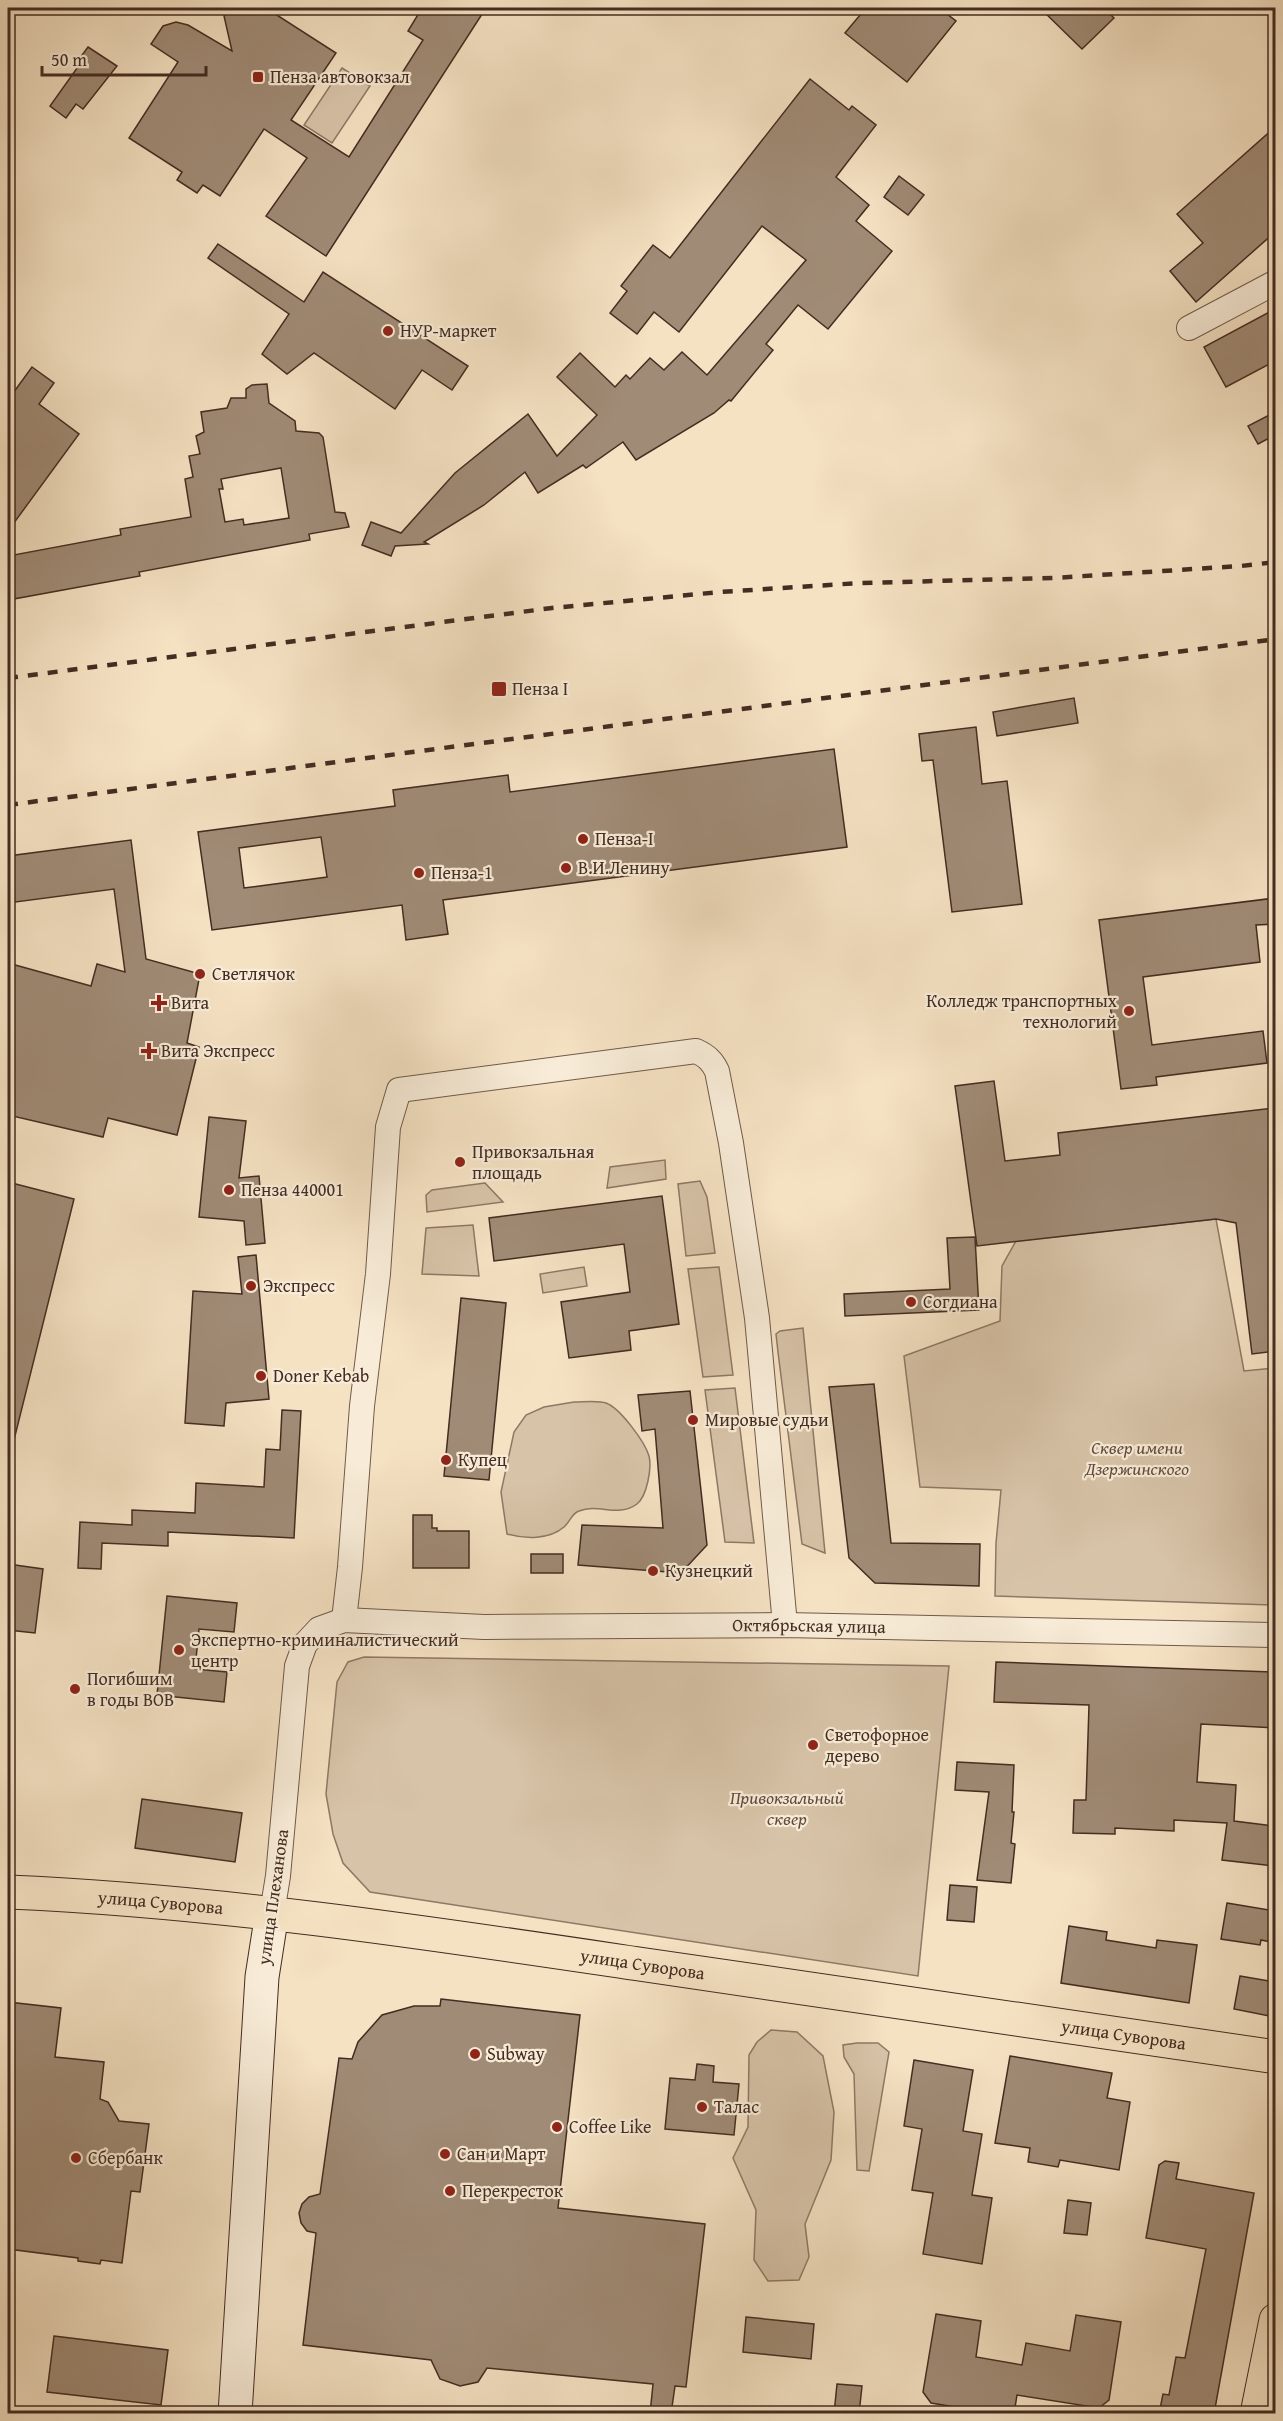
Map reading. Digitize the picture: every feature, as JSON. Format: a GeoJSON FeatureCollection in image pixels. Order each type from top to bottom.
{"type":"FeatureCollection","features":[{"type":"Feature","properties":{"kind":"main road","name":"улица Суворова"},"geometry":{"type":"LineString","coordinates":[[8,1892],[106,1896],[272,1913],[495,1943],[1275,2057]]}},
{"type":"Feature","properties":{"kind":"main road","name":"улица Плеханова"},"geometry":{"type":"LineString","coordinates":[[235,2414],[262,1977],[272,1913]]}},
{"type":"Feature","properties":{"kind":"main road"},"geometry":{"type":"LineString","coordinates":[[1257,2414],[1275,2320]]}},
{"type":"Feature","properties":{"kind":"street"},"geometry":{"type":"LineString","coordinates":[[1189,328],[1275,282]]}},
{"type":"Feature","properties":{"kind":"street"},"geometry":{"type":"LineString","coordinates":[[344,1620],[362,1406],[378,1274],[388,1127],[399,1090],[696,1051],[705,1055],[712,1062],[720,1082],[757,1318],[785,1625]]}},
{"type":"Feature","properties":{"kind":"street","name":"Октябрьская улица"},"geometry":{"type":"LineString","coordinates":[[344,1620],[484,1627],[785,1625],[1275,1635]]}},
{"type":"Feature","properties":{"kind":"street","name":"улица Плеханова"},"geometry":{"type":"LineString","coordinates":[[272,1913],[278,1876],[297,1666],[305,1644],[319,1629],[344,1620]]}},
{"type":"Feature","properties":{"kind":"green space"},"geometry":{"type":"Polygon","coordinates":[[[342,68],[370,86],[332,143],[304,125],[342,68]]]}},
{"type":"Feature","properties":{"kind":"green space"},"geometry":{"type":"Polygon","coordinates":[[[665,1160],[666,1179],[607,1188],[610,1167],[665,1160]]]}},
{"type":"Feature","properties":{"kind":"green space"},"geometry":{"type":"Polygon","coordinates":[[[700,1181],[707,1197],[715,1253],[686,1256],[678,1184],[700,1181]]]}},
{"type":"Feature","properties":{"kind":"green space"},"geometry":{"type":"Polygon","coordinates":[[[485,1183],[503,1202],[427,1212],[426,1195],[432,1190],[485,1183]]]}},
{"type":"Feature","properties":{"kind":"green space","name":"Сквер имени Дзержинского"},"geometry":{"type":"Polygon","coordinates":[[[1216,1219],[1244,1371],[1275,1368],[1275,1605],[995,1596],[996,1543],[1001,1490],[920,1487],[904,1356],[1000,1321],[1002,1266],[1016,1241],[1216,1219]]]}},
{"type":"Feature","properties":{"kind":"green space"},"geometry":{"type":"Polygon","coordinates":[[[473,1225],[479,1276],[422,1274],[426,1228],[473,1225]]]}},
{"type":"Feature","properties":{"kind":"green space"},"geometry":{"type":"Polygon","coordinates":[[[584,1267],[587,1286],[543,1293],[540,1274],[584,1267]]]}},
{"type":"Feature","properties":{"kind":"green space"},"geometry":{"type":"Polygon","coordinates":[[[719,1267],[733,1375],[703,1377],[688,1269],[719,1267]]]}},
{"type":"Feature","properties":{"kind":"green space"},"geometry":{"type":"Polygon","coordinates":[[[803,1328],[825,1553],[802,1544],[776,1334],[780,1331],[803,1328]]]}},
{"type":"Feature","properties":{"kind":"green space"},"geometry":{"type":"Polygon","coordinates":[[[735,1388],[754,1543],[725,1542],[705,1390],[735,1388]]]}},
{"type":"Feature","properties":{"kind":"green space"},"geometry":{"type":"Polygon","coordinates":[[[574,1402],[606,1403],[618,1411],[631,1426],[643,1443],[650,1461],[644,1495],[637,1504],[623,1510],[594,1508],[579,1511],[564,1527],[544,1536],[521,1537],[507,1534],[501,1492],[514,1432],[526,1415],[544,1407],[574,1402]]]}},
{"type":"Feature","properties":{"kind":"green space","name":"Привокзальный сквер"},"geometry":{"type":"Polygon","coordinates":[[[364,1657],[949,1666],[918,1976],[370,1892],[343,1863],[333,1834],[326,1794],[337,1682],[348,1662],[364,1657]]]}},
{"type":"Feature","properties":{"kind":"green space"},"geometry":{"type":"Polygon","coordinates":[[[771,2030],[797,2032],[823,2056],[834,2112],[831,2160],[805,2224],[809,2257],[799,2280],[768,2281],[754,2260],[756,2210],[733,2158],[748,2127],[749,2055],[757,2042],[771,2030]]]}},
{"type":"Feature","properties":{"kind":"green space"},"geometry":{"type":"Polygon","coordinates":[[[878,2043],[889,2052],[869,2171],[857,2170],[854,2074],[844,2057],[843,2045],[878,2043]]]}},
{"type":"Feature","properties":{"kind":"building"},"geometry":{"type":"Polygon","coordinates":[[[230,8],[266,8],[336,53],[291,120],[349,157],[423,40],[408,31],[422,8],[486,8],[326,256],[266,216],[307,158],[264,129],[220,196],[203,185],[197,193],[177,180],[182,172],[129,138],[178,62],[151,44],[163,26],[176,22],[188,25],[232,51],[224,16],[230,8]]]}},
{"type":"Feature","properties":{"kind":"building"},"geometry":{"type":"Polygon","coordinates":[[[866,8],[939,8],[956,21],[907,82],[845,33],[866,8]]]}},
{"type":"Feature","properties":{"kind":"building"},"geometry":{"type":"Polygon","coordinates":[[[1040,8],[1104,8],[1114,18],[1082,49],[1040,8]]]}},
{"type":"Feature","properties":{"kind":"building"},"geometry":{"type":"Polygon","coordinates":[[[88,47],[117,66],[83,109],[76,104],[66,118],[50,106],[80,64],[77,62],[88,47]]]}},
{"type":"Feature","properties":{"kind":"building"},"geometry":{"type":"Polygon","coordinates":[[[810,79],[849,110],[852,106],[876,125],[836,177],[869,205],[856,221],[892,251],[828,329],[798,305],[766,344],[773,350],[731,401],[729,400],[714,413],[636,460],[623,442],[586,468],[583,465],[538,493],[525,472],[484,505],[424,542],[428,544],[395,546],[391,556],[362,545],[371,522],[401,533],[455,473],[528,414],[557,456],[597,415],[557,377],[580,353],[615,387],[626,375],[630,379],[650,358],[664,370],[682,352],[707,375],[806,260],[762,226],[679,332],[654,312],[637,334],[610,313],[627,291],[621,286],[653,245],[670,258],[810,79]]]}},
{"type":"Feature","properties":{"kind":"building"},"geometry":{"type":"Polygon","coordinates":[[[1275,127],[1275,232],[1196,302],[1170,271],[1203,243],[1177,214],[1275,127]]]}},
{"type":"Feature","properties":{"kind":"building"},"geometry":{"type":"Polygon","coordinates":[[[899,176],[924,195],[908,215],[884,197],[899,176]]]}},
{"type":"Feature","properties":{"kind":"building"},"geometry":{"type":"Polygon","coordinates":[[[218,244],[304,302],[323,272],[468,366],[452,390],[422,370],[395,409],[314,353],[287,374],[262,354],[289,314],[208,258],[218,244]]]}},
{"type":"Feature","properties":{"kind":"building"},"geometry":{"type":"Polygon","coordinates":[[[1275,309],[1275,361],[1226,387],[1204,347],[1275,309]]]}},
{"type":"Feature","properties":{"kind":"building"},"geometry":{"type":"Polygon","coordinates":[[[32,367],[54,383],[39,404],[79,434],[8,531],[8,400],[32,367]]]}},
{"type":"Feature","properties":{"kind":"building"},"geometry":{"type":"Polygon","coordinates":[[[267,384],[269,403],[295,421],[296,431],[319,433],[323,437],[335,512],[345,513],[349,527],[309,534],[310,540],[139,572],[140,576],[8,600],[8,556],[121,535],[120,529],[191,517],[185,479],[193,477],[189,456],[200,454],[196,436],[204,432],[201,412],[227,408],[231,398],[246,398],[246,389],[252,385],[267,384]],[[281,468],[221,479],[223,489],[219,489],[225,522],[243,519],[244,525],[289,518],[281,468]]]}},
{"type":"Feature","properties":{"kind":"building"},"geometry":{"type":"Polygon","coordinates":[[[1275,412],[1275,435],[1258,444],[1248,426],[1275,412]]]}},
{"type":"Feature","properties":{"kind":"building"},"geometry":{"type":"Polygon","coordinates":[[[1074,698],[1078,723],[997,736],[993,712],[1074,698]]]}},
{"type":"Feature","properties":{"kind":"building"},"geometry":{"type":"Polygon","coordinates":[[[976,727],[982,784],[1007,781],[1022,904],[952,912],[933,760],[922,761],[919,734],[976,727]]]}},
{"type":"Feature","properties":{"kind":"building","name":"Пенза-I"},"geometry":{"type":"Polygon","coordinates":[[[834,749],[847,847],[443,900],[448,934],[406,940],[402,905],[212,930],[198,832],[395,806],[393,790],[508,775],[510,792],[834,749]],[[321,837],[239,848],[244,888],[327,877],[321,837]]]}},
{"type":"Feature","properties":{"kind":"building"},"geometry":{"type":"Polygon","coordinates":[[[131,840],[146,959],[200,974],[187,1043],[199,1047],[177,1135],[108,1118],[103,1137],[8,1115],[8,963],[91,986],[97,964],[125,972],[114,889],[8,903],[8,856],[131,840]]]}},
{"type":"Feature","properties":{"kind":"building"},"geometry":{"type":"Polygon","coordinates":[[[1275,898],[1275,924],[1256,925],[1260,962],[1143,977],[1152,1045],[1263,1031],[1267,1063],[1156,1077],[1157,1085],[1121,1089],[1099,920],[1275,898]]]}},
{"type":"Feature","properties":{"kind":"building"},"geometry":{"type":"Polygon","coordinates":[[[994,1081],[1005,1161],[1060,1155],[1058,1133],[1275,1108],[1275,1351],[1252,1354],[1236,1223],[1216,1219],[977,1246],[955,1086],[994,1081]]]}},
{"type":"Feature","properties":{"kind":"building"},"geometry":{"type":"Polygon","coordinates":[[[209,1117],[246,1121],[239,1178],[259,1176],[265,1243],[246,1245],[244,1221],[199,1217],[209,1117]]]}},
{"type":"Feature","properties":{"kind":"building"},"geometry":{"type":"Polygon","coordinates":[[[8,1182],[74,1199],[14,1440],[8,1439],[8,1182]]]}},
{"type":"Feature","properties":{"kind":"building"},"geometry":{"type":"Polygon","coordinates":[[[662,1196],[679,1324],[629,1331],[631,1350],[569,1358],[561,1302],[630,1292],[624,1244],[494,1261],[489,1218],[662,1196]]]}},
{"type":"Feature","properties":{"kind":"building","name":"Согдиана"},"geometry":{"type":"Polygon","coordinates":[[[975,1237],[979,1310],[845,1316],[844,1294],[950,1289],[947,1238],[975,1237]]]}},
{"type":"Feature","properties":{"kind":"building"},"geometry":{"type":"Polygon","coordinates":[[[256,1255],[269,1399],[226,1403],[224,1426],[185,1423],[193,1291],[242,1294],[238,1257],[256,1255]]]}},
{"type":"Feature","properties":{"kind":"building"},"geometry":{"type":"Polygon","coordinates":[[[461,1298],[506,1303],[489,1480],[444,1476],[461,1298]]]}},
{"type":"Feature","properties":{"kind":"building"},"geometry":{"type":"Polygon","coordinates":[[[874,1384],[891,1543],[980,1544],[979,1586],[875,1583],[849,1558],[829,1387],[874,1384]]]}},
{"type":"Feature","properties":{"kind":"building"},"geometry":{"type":"Polygon","coordinates":[[[690,1391],[707,1545],[681,1573],[578,1565],[582,1525],[663,1528],[655,1429],[642,1431],[638,1395],[690,1391]]]}},
{"type":"Feature","properties":{"kind":"building"},"geometry":{"type":"Polygon","coordinates":[[[282,1410],[301,1411],[294,1538],[168,1532],[168,1546],[102,1543],[101,1569],[78,1568],[80,1522],[132,1525],[132,1510],[195,1513],[196,1483],[264,1487],[266,1449],[280,1450],[282,1410]]]}},
{"type":"Feature","properties":{"kind":"building"},"geometry":{"type":"Polygon","coordinates":[[[413,1515],[432,1515],[432,1528],[437,1528],[437,1531],[469,1531],[469,1568],[413,1568],[413,1515]]]}},
{"type":"Feature","properties":{"kind":"building"},"geometry":{"type":"Polygon","coordinates":[[[531,1554],[563,1554],[563,1573],[531,1573],[531,1554]]]}},
{"type":"Feature","properties":{"kind":"building"},"geometry":{"type":"Polygon","coordinates":[[[8,1564],[43,1569],[35,1633],[8,1630],[8,1564]]]}},
{"type":"Feature","properties":{"kind":"building","name":"Экспертно-криминалистический центр"},"geometry":{"type":"Polygon","coordinates":[[[167,1596],[237,1603],[234,1632],[199,1629],[195,1669],[227,1672],[224,1702],[157,1695],[167,1596]]]}},
{"type":"Feature","properties":{"kind":"building"},"geometry":{"type":"Polygon","coordinates":[[[996,1662],[1275,1672],[1275,1728],[1201,1724],[1197,1782],[1236,1785],[1234,1821],[1275,1826],[1275,1866],[1222,1860],[1227,1823],[1174,1820],[1174,1831],[1115,1828],[1115,1834],[1073,1833],[1074,1800],[1086,1800],[1089,1705],[994,1702],[996,1662]]]}},
{"type":"Feature","properties":{"kind":"building"},"geometry":{"type":"Polygon","coordinates":[[[957,1762],[1014,1765],[1012,1812],[1014,1812],[1011,1843],[1015,1844],[1011,1883],[977,1880],[989,1792],[955,1790],[957,1762]]]}},
{"type":"Feature","properties":{"kind":"building"},"geometry":{"type":"Polygon","coordinates":[[[142,1799],[242,1813],[235,1862],[135,1848],[142,1799]]]}},
{"type":"Feature","properties":{"kind":"building"},"geometry":{"type":"Polygon","coordinates":[[[950,1885],[977,1887],[974,1922],[947,1920],[950,1885]]]}},
{"type":"Feature","properties":{"kind":"building"},"geometry":{"type":"Polygon","coordinates":[[[1227,1903],[1275,1911],[1275,1943],[1261,1940],[1260,1945],[1221,1939],[1227,1903]]]}},
{"type":"Feature","properties":{"kind":"building"},"geometry":{"type":"Polygon","coordinates":[[[1069,1926],[1107,1932],[1106,1940],[1156,1948],[1157,1940],[1197,1945],[1189,2003],[1061,1983],[1069,1926]]]}},
{"type":"Feature","properties":{"kind":"building"},"geometry":{"type":"Polygon","coordinates":[[[1240,1976],[1275,1982],[1275,2017],[1234,2009],[1240,1976]]]}},
{"type":"Feature","properties":{"kind":"building","name":"Сан и Март"},"geometry":{"type":"Polygon","coordinates":[[[441,1999],[580,2015],[558,2208],[705,2224],[686,2387],[675,2386],[671,2414],[650,2414],[653,2384],[487,2368],[478,2382],[460,2386],[440,2379],[431,2360],[303,2345],[316,2233],[307,2231],[301,2223],[299,2213],[302,2204],[309,2197],[320,2194],[339,2058],[352,2059],[358,2042],[382,2015],[414,2006],[440,2006],[441,1999]]]}},
{"type":"Feature","properties":{"kind":"building","name":"Сбербанк"},"geometry":{"type":"Polygon","coordinates":[[[8,2002],[61,2008],[55,2057],[104,2062],[100,2099],[108,2102],[119,2121],[149,2124],[140,2192],[131,2191],[122,2263],[101,2260],[100,2264],[78,2261],[78,2258],[8,2249],[8,2002]]]}},
{"type":"Feature","properties":{"kind":"building"},"geometry":{"type":"Polygon","coordinates":[[[1010,2056],[1112,2073],[1107,2098],[1130,2102],[1119,2170],[1060,2160],[1058,2167],[1028,2162],[1030,2148],[995,2143],[1010,2056]]]}},
{"type":"Feature","properties":{"kind":"building"},"geometry":{"type":"Polygon","coordinates":[[[914,2060],[973,2070],[963,2131],[982,2134],[972,2195],[992,2198],[982,2264],[923,2254],[933,2193],[912,2190],[922,2129],[904,2126],[914,2060]]]}},
{"type":"Feature","properties":{"kind":"building","name":"Талас"},"geometry":{"type":"Polygon","coordinates":[[[697,2064],[714,2066],[713,2082],[739,2084],[734,2135],[665,2129],[670,2078],[695,2080],[697,2064]]]}},
{"type":"Feature","properties":{"kind":"building"},"geometry":{"type":"Polygon","coordinates":[[[1165,2161],[1179,2163],[1176,2179],[1254,2193],[1214,2414],[1159,2414],[1163,2394],[1169,2395],[1176,2357],[1185,2358],[1206,2249],[1146,2238],[1159,2165],[1165,2161]]]}},
{"type":"Feature","properties":{"kind":"building"},"geometry":{"type":"Polygon","coordinates":[[[1068,2200],[1091,2203],[1087,2235],[1064,2233],[1068,2200]]]}},
{"type":"Feature","properties":{"kind":"building"},"geometry":{"type":"Polygon","coordinates":[[[936,2314],[981,2321],[976,2357],[1022,2365],[1026,2343],[1070,2351],[1076,2315],[1121,2322],[1109,2400],[1099,2408],[1017,2395],[1014,2414],[997,2414],[931,2403],[923,2392],[936,2314]]]}},
{"type":"Feature","properties":{"kind":"building"},"geometry":{"type":"Polygon","coordinates":[[[746,2317],[814,2324],[811,2359],[743,2352],[746,2317]]]}},
{"type":"Feature","properties":{"kind":"building"},"geometry":{"type":"Polygon","coordinates":[[[54,2336],[168,2350],[161,2405],[47,2392],[54,2336]]]}},
{"type":"Feature","properties":{"kind":"building"},"geometry":{"type":"Polygon","coordinates":[[[837,2384],[862,2386],[859,2414],[834,2414],[837,2384]]]}},
{"type":"Feature","properties":{"kind":"railway"},"geometry":{"type":"LineString","coordinates":[[8,678],[552,608],[720,592],[860,583],[1053,578],[1276,562]]}},
{"type":"Feature","properties":{"kind":"railway"},"geometry":{"type":"LineString","coordinates":[[8,805],[1276,639]]}},
{"type":"Feature","properties":{"kind":"place","name":"Пенза автовокзал"},"geometry":{"type":"Point","coordinates":[258,77]}},
{"type":"Feature","properties":{"kind":"place","name":"НУР-маркет"},"geometry":{"type":"Point","coordinates":[388,331]}},
{"type":"Feature","properties":{"kind":"place","name":"Пенза I"},"geometry":{"type":"Point","coordinates":[499,689]}},
{"type":"Feature","properties":{"kind":"place","name":"Пенза-I"},"geometry":{"type":"Point","coordinates":[583,839]}},
{"type":"Feature","properties":{"kind":"place","name":"В.И.Ленину"},"geometry":{"type":"Point","coordinates":[566,868]}},
{"type":"Feature","properties":{"kind":"place","name":"Пенза-1"},"geometry":{"type":"Point","coordinates":[419,873]}},
{"type":"Feature","properties":{"kind":"place","name":"Светлячок"},"geometry":{"type":"Point","coordinates":[200,974]}},
{"type":"Feature","properties":{"kind":"place","name":"Вита"},"geometry":{"type":"Point","coordinates":[159,1003]}},
{"type":"Feature","properties":{"kind":"place","name":"Колледж транспортных технологий"},"geometry":{"type":"Point","coordinates":[1129,1011]}},
{"type":"Feature","properties":{"kind":"place","name":"Вита Экспресс"},"geometry":{"type":"Point","coordinates":[149,1051]}},
{"type":"Feature","properties":{"kind":"place","name":"Привокзальная площадь"},"geometry":{"type":"Point","coordinates":[460,1162]}},
{"type":"Feature","properties":{"kind":"place","name":"Пенза 440001"},"geometry":{"type":"Point","coordinates":[229,1190]}},
{"type":"Feature","properties":{"kind":"place","name":"Экспресс"},"geometry":{"type":"Point","coordinates":[251,1286]}},
{"type":"Feature","properties":{"kind":"place","name":"Согдиана"},"geometry":{"type":"Point","coordinates":[911,1302]}},
{"type":"Feature","properties":{"kind":"place","name":"Doner Kebab"},"geometry":{"type":"Point","coordinates":[261,1376]}},
{"type":"Feature","properties":{"kind":"place","name":"Мировые судьи"},"geometry":{"type":"Point","coordinates":[693,1420]}},
{"type":"Feature","properties":{"kind":"place","name":"Купец"},"geometry":{"type":"Point","coordinates":[446,1460]}},
{"type":"Feature","properties":{"kind":"place","name":"Кузнецкий"},"geometry":{"type":"Point","coordinates":[653,1571]}},
{"type":"Feature","properties":{"kind":"place","name":"Экспертно-криминалистический центр"},"geometry":{"type":"Point","coordinates":[179,1650]}},
{"type":"Feature","properties":{"kind":"place","name":"Погибшим в годы ВОВ"},"geometry":{"type":"Point","coordinates":[75,1689]}},
{"type":"Feature","properties":{"kind":"place","name":"Светофорное дерево"},"geometry":{"type":"Point","coordinates":[813,1745]}},
{"type":"Feature","properties":{"kind":"place","name":"Subway"},"geometry":{"type":"Point","coordinates":[475,2054]}},
{"type":"Feature","properties":{"kind":"place","name":"Талас"},"geometry":{"type":"Point","coordinates":[702,2107]}},
{"type":"Feature","properties":{"kind":"place","name":"Coffee Like"},"geometry":{"type":"Point","coordinates":[557,2127]}},
{"type":"Feature","properties":{"kind":"place","name":"Сан и Март"},"geometry":{"type":"Point","coordinates":[445,2154]}},
{"type":"Feature","properties":{"kind":"place","name":"Сбербанк"},"geometry":{"type":"Point","coordinates":[76,2158]}},
{"type":"Feature","properties":{"kind":"place","name":"Перекресток"},"geometry":{"type":"Point","coordinates":[450,2191]}}]}
